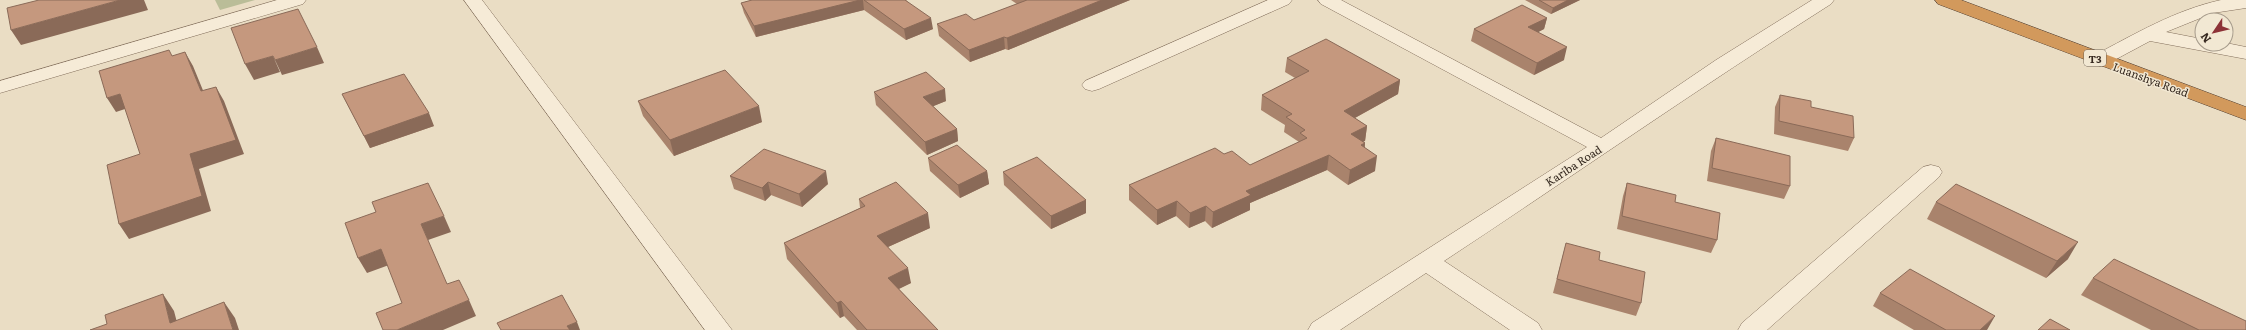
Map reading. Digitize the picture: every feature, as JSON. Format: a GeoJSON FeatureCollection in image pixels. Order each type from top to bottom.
{"type":"FeatureCollection","features":[{"type":"Feature","properties":{"kind":"highway","name":"Luanshya Road"},"geometry":{"type":"LineString","coordinates":[[1944,0],[2246,114]]}},
{"type":"Feature","properties":{"kind":"street"},"geometry":{"type":"LineString","coordinates":[[0,87],[297,0]]}},
{"type":"Feature","properties":{"kind":"street"},"geometry":{"type":"LineString","coordinates":[[473,0],[558,112],[719,330]]}},
{"type":"Feature","properties":{"kind":"street"},"geometry":{"type":"LineString","coordinates":[[1092,85],[1283,0]]}},
{"type":"Feature","properties":{"kind":"street"},"geometry":{"type":"LineString","coordinates":[[1327,0],[1602,147]]}},
{"type":"Feature","properties":{"kind":"street","name":"Kariba Road"},"geometry":{"type":"LineString","coordinates":[[1321,330],[1602,147],[1723,64],[1825,0]]}},
{"type":"Feature","properties":{"kind":"street"},"geometry":{"type":"LineString","coordinates":[[2100,60],[2184,17],[2210,7],[2234,3],[2246,3]]}},
{"type":"Feature","properties":{"kind":"street"},"geometry":{"type":"LineString","coordinates":[[2150,35],[2246,53]]}},
{"type":"Feature","properties":{"kind":"street"},"geometry":{"type":"LineString","coordinates":[[1751,330],[1931,172]]}},
{"type":"Feature","properties":{"kind":"street"},"geometry":{"type":"LineString","coordinates":[[1426,261],[1529,330]]}},
{"type":"Feature","properties":{"kind":"green space"},"geometry":{"type":"Polygon","coordinates":[[[215,0],[255,0],[220,10],[215,0]]]}},
{"type":"Feature","properties":{"kind":"building"},"geometry":{"type":"Polygon","coordinates":[[[39,0],[120,0],[11,30],[7,8],[39,0]]]}},
{"type":"Feature","properties":{"kind":"building"},"geometry":{"type":"Polygon","coordinates":[[[752,0],[860,0],[754,26],[741,3],[752,0]]]}},
{"type":"Feature","properties":{"kind":"building"},"geometry":{"type":"Polygon","coordinates":[[[864,0],[905,0],[931,18],[904,29],[864,0]]]}},
{"type":"Feature","properties":{"kind":"building"},"geometry":{"type":"Polygon","coordinates":[[[1027,0],[1102,0],[1007,38],[1004,37],[969,50],[937,24],[966,14],[974,20],[1027,0]]]}},
{"type":"Feature","properties":{"kind":"building"},"geometry":{"type":"Polygon","coordinates":[[[1539,0],[1568,0],[1553,8],[1539,0]]]}},
{"type":"Feature","properties":{"kind":"building"},"geometry":{"type":"Polygon","coordinates":[[[1522,5],[1547,18],[1528,27],[1567,47],[1537,63],[1474,29],[1522,5]]]}},
{"type":"Feature","properties":{"kind":"building"},"geometry":{"type":"Polygon","coordinates":[[[298,9],[317,47],[275,60],[273,56],[245,64],[231,28],[298,9]]]}},
{"type":"Feature","properties":{"kind":"building"},"geometry":{"type":"Polygon","coordinates":[[[1326,39],[1400,80],[1344,111],[1367,126],[1351,134],[1365,143],[1361,145],[1377,156],[1350,170],[1329,155],[1246,191],[1251,195],[1213,212],[1206,206],[1190,213],[1177,201],[1157,210],[1129,185],[1215,148],[1224,154],[1232,151],[1250,165],[1307,138],[1300,133],[1305,130],[1286,117],[1292,114],[1262,95],[1309,71],[1287,58],[1326,39]]]}},
{"type":"Feature","properties":{"kind":"building"},"geometry":{"type":"Polygon","coordinates":[[[169,50],[172,56],[185,52],[201,91],[216,87],[236,140],[190,154],[202,196],[119,224],[107,165],[140,154],[120,94],[107,98],[99,71],[169,50]]]}},
{"type":"Feature","properties":{"kind":"building"},"geometry":{"type":"Polygon","coordinates":[[[725,70],[759,106],[670,140],[638,101],[725,70]]]}},
{"type":"Feature","properties":{"kind":"building"},"geometry":{"type":"Polygon","coordinates":[[[926,72],[945,89],[923,97],[957,129],[925,142],[874,92],[926,72]]]}},
{"type":"Feature","properties":{"kind":"building"},"geometry":{"type":"Polygon","coordinates":[[[404,74],[429,113],[364,136],[342,94],[404,74]]]}},
{"type":"Feature","properties":{"kind":"building"},"geometry":{"type":"Polygon","coordinates":[[[1780,95],[1811,101],[1811,107],[1853,116],[1854,138],[1779,121],[1780,95]]]}},
{"type":"Feature","properties":{"kind":"building"},"geometry":{"type":"Polygon","coordinates":[[[1716,138],[1790,156],[1790,186],[1712,168],[1716,138]]]}},
{"type":"Feature","properties":{"kind":"building"},"geometry":{"type":"Polygon","coordinates":[[[957,145],[987,171],[958,185],[928,158],[957,145]]]}},
{"type":"Feature","properties":{"kind":"building"},"geometry":{"type":"Polygon","coordinates":[[[764,149],[826,171],[799,194],[768,182],[762,188],[730,176],[764,149]]]}},
{"type":"Feature","properties":{"kind":"building"},"geometry":{"type":"Polygon","coordinates":[[[1037,157],[1086,200],[1051,216],[1003,172],[1037,157]]]}},
{"type":"Feature","properties":{"kind":"building"},"geometry":{"type":"Polygon","coordinates":[[[896,182],[928,213],[877,236],[908,268],[888,278],[938,330],[867,330],[841,301],[837,303],[784,243],[865,206],[859,199],[896,182]]]}},
{"type":"Feature","properties":{"kind":"building"},"geometry":{"type":"Polygon","coordinates":[[[428,183],[444,216],[421,224],[447,284],[459,280],[469,300],[397,330],[383,330],[376,313],[402,303],[381,249],[358,258],[345,223],[376,212],[372,202],[428,183]]]}},
{"type":"Feature","properties":{"kind":"building"},"geometry":{"type":"Polygon","coordinates":[[[1627,183],[1676,195],[1675,202],[1720,213],[1717,240],[1622,216],[1627,183]]]}},
{"type":"Feature","properties":{"kind":"building"},"geometry":{"type":"Polygon","coordinates":[[[1956,184],[2078,242],[2057,261],[1936,202],[1956,184]]]}},
{"type":"Feature","properties":{"kind":"building"},"geometry":{"type":"Polygon","coordinates":[[[1566,243],[1600,252],[1599,260],[1645,272],[1641,303],[1557,279],[1566,243]]]}},
{"type":"Feature","properties":{"kind":"building"},"geometry":{"type":"Polygon","coordinates":[[[2114,259],[2246,321],[2246,330],[2199,330],[2093,278],[2114,259]]]}},
{"type":"Feature","properties":{"kind":"building"},"geometry":{"type":"Polygon","coordinates":[[[1910,269],[1995,316],[1980,330],[1946,330],[1880,293],[1910,269]]]}},
{"type":"Feature","properties":{"kind":"building"},"geometry":{"type":"Polygon","coordinates":[[[163,294],[170,323],[224,302],[233,330],[90,330],[107,324],[105,315],[163,294]]]}},
{"type":"Feature","properties":{"kind":"building"},"geometry":{"type":"Polygon","coordinates":[[[562,295],[577,322],[567,326],[570,330],[501,330],[497,323],[562,295]]]}},
{"type":"Feature","properties":{"kind":"building"},"geometry":{"type":"Polygon","coordinates":[[[2050,319],[2070,330],[2038,330],[2050,319]]]}}]}
